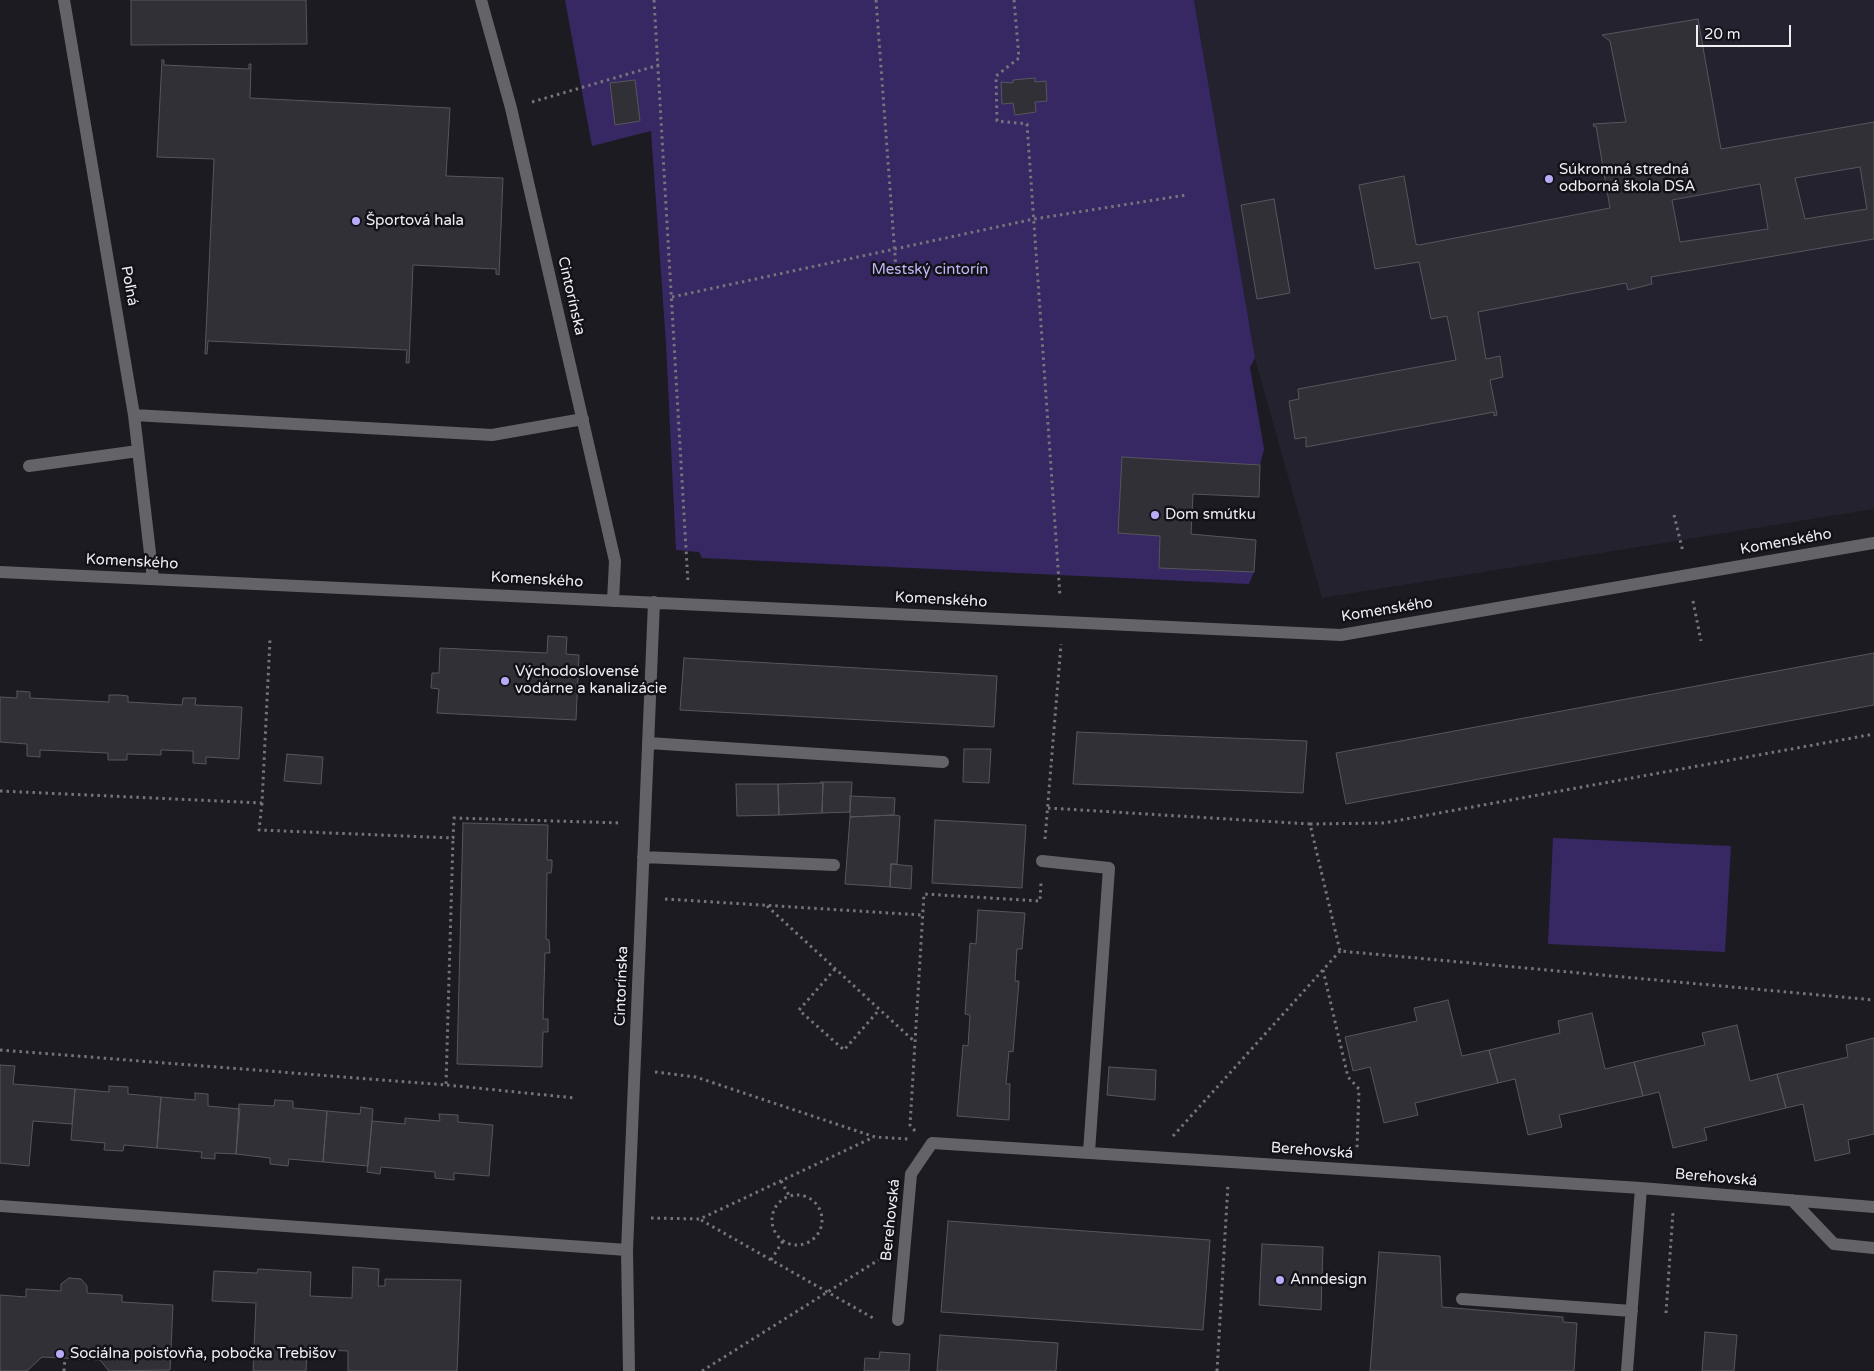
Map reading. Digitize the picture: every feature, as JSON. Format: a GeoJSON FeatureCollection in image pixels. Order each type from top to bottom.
{"type":"FeatureCollection","features":[{"type":"Feature","properties":{"kind":"street","name":"Poľná"},"geometry":{"type":"LineString","coordinates":[[64,0],[134,415],[153,579]]}},
{"type":"Feature","properties":{"kind":"street","name":"Cintorínska"},"geometry":{"type":"LineString","coordinates":[[481,0],[511,108],[615,561],[613,600]]}},
{"type":"Feature","properties":{"kind":"street"},"geometry":{"type":"LineString","coordinates":[[134,415],[492,436],[583,419]]}},
{"type":"Feature","properties":{"kind":"street"},"geometry":{"type":"LineString","coordinates":[[30,466],[138,451]]}},
{"type":"Feature","properties":{"kind":"street","name":"Komenského"},"geometry":{"type":"LineString","coordinates":[[0,572],[1341,635],[1874,543]]}},
{"type":"Feature","properties":{"kind":"street","name":"Cintorínska"},"geometry":{"type":"LineString","coordinates":[[629,1371],[628,1217],[654,602]]}},
{"type":"Feature","properties":{"kind":"street"},"geometry":{"type":"LineString","coordinates":[[648,743],[943,762]]}},
{"type":"Feature","properties":{"kind":"street"},"geometry":{"type":"LineString","coordinates":[[643,856],[834,865]]}},
{"type":"Feature","properties":{"kind":"street"},"geometry":{"type":"LineString","coordinates":[[1042,861],[1109,868],[1089,1152]]}},
{"type":"Feature","properties":{"kind":"street","name":"Berehovská"},"geometry":{"type":"LineString","coordinates":[[898,1320],[911,1174],[925,1144],[932,1142],[1674,1190],[1874,1207]]}},
{"type":"Feature","properties":{"kind":"street"},"geometry":{"type":"LineString","coordinates":[[1627,1371],[1641,1188]]}},
{"type":"Feature","properties":{"kind":"street"},"geometry":{"type":"LineString","coordinates":[[1792,1200],[1834,1244],[1874,1248]]}},
{"type":"Feature","properties":{"kind":"street"},"geometry":{"type":"LineString","coordinates":[[0,1206],[627,1250]]}},
{"type":"Feature","properties":{"kind":"street"},"geometry":{"type":"LineString","coordinates":[[1462,1299],[1632,1311]]}},
{"type":"Feature","properties":{"kind":"path"},"geometry":{"type":"LineString","coordinates":[[654,0],[690,604]]}},
{"type":"Feature","properties":{"kind":"path"},"geometry":{"type":"LineString","coordinates":[[876,0],[896,269]]}},
{"type":"Feature","properties":{"kind":"path"},"geometry":{"type":"LineString","coordinates":[[1014,0],[1019,58],[996,76],[997,121],[1027,124],[1060,596]]}},
{"type":"Feature","properties":{"kind":"path"},"geometry":{"type":"LineString","coordinates":[[511,108],[659,66]]}},
{"type":"Feature","properties":{"kind":"path"},"geometry":{"type":"LineString","coordinates":[[672,297],[1034,219],[1186,196]]}},
{"type":"Feature","properties":{"kind":"path"},"geometry":{"type":"LineString","coordinates":[[1674,515],[1683,552]]}},
{"type":"Feature","properties":{"kind":"path"},"geometry":{"type":"LineString","coordinates":[[1693,601],[1701,640]]}},
{"type":"Feature","properties":{"kind":"path"},"geometry":{"type":"LineString","coordinates":[[270,639],[259,830],[454,838]]}},
{"type":"Feature","properties":{"kind":"path"},"geometry":{"type":"LineString","coordinates":[[925,1144],[910,1125],[924,894],[1040,901],[1061,641]]}},
{"type":"Feature","properties":{"kind":"path"},"geometry":{"type":"LineString","coordinates":[[1048,808],[1310,824],[1384,823],[1874,734]]}},
{"type":"Feature","properties":{"kind":"path"},"geometry":{"type":"LineString","coordinates":[[0,791],[262,802]]}},
{"type":"Feature","properties":{"kind":"path"},"geometry":{"type":"LineString","coordinates":[[446,1085],[454,818],[645,824]]}},
{"type":"Feature","properties":{"kind":"path"},"geometry":{"type":"LineString","coordinates":[[1310,824],[1340,951]]}},
{"type":"Feature","properties":{"kind":"path"},"geometry":{"type":"LineString","coordinates":[[642,898],[922,915]]}},
{"type":"Feature","properties":{"kind":"path"},"geometry":{"type":"LineString","coordinates":[[766,905],[915,1043]]}},
{"type":"Feature","properties":{"kind":"path"},"geometry":{"type":"LineString","coordinates":[[1172,1158],[1173,1135],[1340,951]]}},
{"type":"Feature","properties":{"kind":"path"},"geometry":{"type":"LineString","coordinates":[[1340,951],[1874,1000]]}},
{"type":"Feature","properties":{"kind":"path"},"geometry":{"type":"LineString","coordinates":[[835,969],[799,1010],[844,1050],[879,1010]]}},
{"type":"Feature","properties":{"kind":"path"},"geometry":{"type":"LineString","coordinates":[[1323,970],[1348,1077],[1359,1089],[1356,1170]]}},
{"type":"Feature","properties":{"kind":"path"},"geometry":{"type":"LineString","coordinates":[[0,1050],[446,1085],[575,1098]]}},
{"type":"Feature","properties":{"kind":"path"},"geometry":{"type":"LineString","coordinates":[[635,1070],[696,1077],[875,1137],[925,1144]]}},
{"type":"Feature","properties":{"kind":"path"},"geometry":{"type":"LineString","coordinates":[[700,1220],[875,1137]]}},
{"type":"Feature","properties":{"kind":"path"},"geometry":{"type":"LineString","coordinates":[[1218,1371],[1229,1162]]}},
{"type":"Feature","properties":{"kind":"path"},"geometry":{"type":"LineString","coordinates":[[781,1181],[790,1197]]}},
{"type":"Feature","properties":{"kind":"path"},"geometry":{"type":"LineString","coordinates":[[1666,1313],[1674,1190]]}},
{"type":"Feature","properties":{"kind":"path"},"geometry":{"type":"LineString","coordinates":[[802,1195],[810,1198],[822,1212],[823,1220],[817,1236],[810,1242],[793,1246],[783,1241],[774,1230],[773,1212],[778,1204],[790,1197],[802,1195]]}},
{"type":"Feature","properties":{"kind":"path"},"geometry":{"type":"LineString","coordinates":[[628,1217],[700,1220],[873,1318],[898,1320]]}},
{"type":"Feature","properties":{"kind":"path"},"geometry":{"type":"LineString","coordinates":[[771,1260],[783,1241]]}},
{"type":"Feature","properties":{"kind":"path"},"geometry":{"type":"LineString","coordinates":[[702,1371],[904,1244]]}},
{"type":"Feature","properties":{"kind":"path"},"geometry":{"type":"LineString","coordinates":[[64,1371],[65,1358]]}},
{"type":"Feature","properties":{"kind":"shaded area","name":"Súkromná stredná odborná škola DSA"},"geometry":{"type":"Polygon","coordinates":[[[1194,0],[1874,0],[1874,509],[1322,598],[1255,358],[1194,0]]]}},
{"type":"Feature","properties":{"kind":"green space","name":"Mestský cintorín"},"geometry":{"type":"Polygon","coordinates":[[[565,0],[1194,0],[1255,358],[1250,367],[1264,449],[1260,465],[1122,458],[1118,533],[1160,536],[1159,568],[1254,572],[1249,584],[702,558],[699,552],[676,550],[666,344],[651,131],[592,146],[565,0]]]}},
{"type":"Feature","properties":{"kind":"green space"},"geometry":{"type":"Polygon","coordinates":[[[1553,838],[1731,846],[1725,952],[1548,944],[1553,838]]]}},
{"type":"Feature","properties":{"kind":"building"},"geometry":{"type":"Polygon","coordinates":[[[131,0],[306,0],[307,44],[131,45],[131,0]]]}},
{"type":"Feature","properties":{"kind":"building"},"geometry":{"type":"Polygon","coordinates":[[[1698,19],[1721,149],[1874,122],[1874,239],[1651,277],[1652,284],[1628,290],[1626,283],[1478,312],[1486,359],[1500,356],[1503,377],[1490,380],[1497,415],[1494,416],[1494,412],[1306,447],[1306,437],[1295,439],[1289,401],[1299,399],[1298,389],[1456,360],[1447,316],[1431,319],[1419,262],[1375,269],[1359,185],[1404,176],[1416,244],[1419,245],[1610,208],[1596,126],[1594,127],[1593,124],[1626,122],[1610,41],[1602,35],[1698,19]],[[1860,167],[1795,178],[1805,219],[1867,209],[1860,167]],[[1760,184],[1672,200],[1680,242],[1768,229],[1760,184]]]}},
{"type":"Feature","properties":{"kind":"building","name":"Športová hala"},"geometry":{"type":"Polygon","coordinates":[[[162,60],[164,60],[164,65],[249,69],[249,64],[251,64],[250,98],[450,108],[446,176],[503,178],[499,275],[496,274],[496,269],[413,265],[409,363],[406,363],[407,350],[208,341],[207,354],[205,354],[214,159],[157,157],[162,60]]]}},
{"type":"Feature","properties":{"kind":"building"},"geometry":{"type":"Polygon","coordinates":[[[1035,78],[1035,82],[1046,81],[1047,101],[1035,102],[1036,112],[1015,115],[1013,103],[1002,104],[1001,82],[1013,83],[1013,80],[1035,78]]]}},
{"type":"Feature","properties":{"kind":"building"},"geometry":{"type":"Polygon","coordinates":[[[635,80],[640,121],[615,125],[610,83],[635,80]]]}},
{"type":"Feature","properties":{"kind":"building"},"geometry":{"type":"Polygon","coordinates":[[[1274,199],[1290,293],[1257,299],[1241,205],[1274,199]]]}},
{"type":"Feature","properties":{"kind":"building","name":"Dom smútku"},"geometry":{"type":"Polygon","coordinates":[[[1122,457],[1260,465],[1259,497],[1193,494],[1191,534],[1256,540],[1254,572],[1159,568],[1160,536],[1118,533],[1122,457]]]}},
{"type":"Feature","properties":{"kind":"building","name":"Východoslovensé vodárne a kanalizácie"},"geometry":{"type":"Polygon","coordinates":[[[548,636],[567,637],[566,654],[579,655],[576,720],[437,713],[439,689],[431,688],[432,673],[439,673],[440,648],[547,653],[548,636]]]}},
{"type":"Feature","properties":{"kind":"building"},"geometry":{"type":"Polygon","coordinates":[[[1874,653],[1874,705],[1346,804],[1336,753],[1874,653]]]}},
{"type":"Feature","properties":{"kind":"building"},"geometry":{"type":"Polygon","coordinates":[[[684,658],[997,676],[994,727],[680,710],[684,658]]]}},
{"type":"Feature","properties":{"kind":"building"},"geometry":{"type":"Polygon","coordinates":[[[17,691],[30,692],[30,698],[109,702],[109,695],[120,695],[128,696],[128,702],[182,705],[183,698],[196,698],[195,705],[242,707],[239,759],[206,757],[206,764],[193,763],[193,751],[161,750],[161,755],[127,754],[127,760],[108,760],[108,753],[40,750],[40,757],[27,756],[27,744],[0,742],[0,697],[17,698],[17,691]]]}},
{"type":"Feature","properties":{"kind":"building"},"geometry":{"type":"Polygon","coordinates":[[[1077,732],[1307,741],[1303,793],[1073,784],[1077,732]]]}},
{"type":"Feature","properties":{"kind":"building"},"geometry":{"type":"Polygon","coordinates":[[[964,749],[991,749],[989,783],[963,782],[964,749]]]}},
{"type":"Feature","properties":{"kind":"building"},"geometry":{"type":"Polygon","coordinates":[[[287,754],[323,757],[321,784],[284,781],[287,754]]]}},
{"type":"Feature","properties":{"kind":"building"},"geometry":{"type":"Polygon","coordinates":[[[821,782],[852,782],[850,812],[822,813],[823,783],[821,782]]]}},
{"type":"Feature","properties":{"kind":"building"},"geometry":{"type":"Polygon","coordinates":[[[823,783],[822,813],[779,815],[778,784],[823,783]]]}},
{"type":"Feature","properties":{"kind":"building"},"geometry":{"type":"Polygon","coordinates":[[[736,784],[778,784],[779,815],[737,816],[736,784]]]}},
{"type":"Feature","properties":{"kind":"building"},"geometry":{"type":"Polygon","coordinates":[[[850,796],[895,798],[894,815],[850,817],[850,796]]]}},
{"type":"Feature","properties":{"kind":"building"},"geometry":{"type":"Polygon","coordinates":[[[900,816],[897,864],[891,864],[890,887],[845,884],[850,817],[900,816]]]}},
{"type":"Feature","properties":{"kind":"building"},"geometry":{"type":"Polygon","coordinates":[[[935,820],[1026,825],[1022,888],[932,883],[935,820]]]}},
{"type":"Feature","properties":{"kind":"building"},"geometry":{"type":"Polygon","coordinates":[[[463,823],[548,825],[547,860],[552,860],[552,866],[551,873],[547,873],[546,939],[549,940],[550,953],[545,953],[543,1019],[548,1019],[548,1032],[543,1032],[542,1067],[457,1064],[463,823]]]}},
{"type":"Feature","properties":{"kind":"building"},"geometry":{"type":"Polygon","coordinates":[[[891,864],[912,866],[911,889],[890,887],[891,864]]]}},
{"type":"Feature","properties":{"kind":"building"},"geometry":{"type":"Polygon","coordinates":[[[978,910],[1025,913],[1022,949],[1017,949],[1015,981],[1019,981],[1013,1052],[1009,1051],[1006,1084],[1010,1084],[1009,1120],[957,1116],[963,1045],[968,1046],[970,1015],[965,1014],[970,943],[976,944],[978,910]]]}},
{"type":"Feature","properties":{"kind":"building"},"geometry":{"type":"Polygon","coordinates":[[[1448,1000],[1462,1056],[1489,1050],[1498,1083],[1415,1103],[1418,1115],[1384,1123],[1370,1067],[1353,1071],[1345,1037],[1417,1021],[1414,1008],[1448,1000]]]}},
{"type":"Feature","properties":{"kind":"building"},"geometry":{"type":"Polygon","coordinates":[[[1592,1013],[1605,1069],[1634,1062],[1643,1096],[1559,1115],[1562,1127],[1528,1135],[1515,1079],[1498,1083],[1489,1050],[1560,1033],[1558,1021],[1592,1013]]]}},
{"type":"Feature","properties":{"kind":"building"},"geometry":{"type":"Polygon","coordinates":[[[1737,1025],[1750,1081],[1777,1074],[1786,1108],[1704,1128],[1707,1140],[1673,1148],[1659,1092],[1643,1096],[1634,1062],[1705,1045],[1702,1033],[1737,1025]]]}},
{"type":"Feature","properties":{"kind":"building"},"geometry":{"type":"Polygon","coordinates":[[[1874,1038],[1874,1134],[1848,1140],[1850,1153],[1815,1161],[1803,1104],[1786,1108],[1777,1074],[1848,1057],[1846,1045],[1874,1038]]]}},
{"type":"Feature","properties":{"kind":"building"},"geometry":{"type":"Polygon","coordinates":[[[0,1065],[15,1066],[13,1084],[75,1089],[72,1124],[33,1121],[29,1166],[0,1163],[0,1065]]]}},
{"type":"Feature","properties":{"kind":"building"},"geometry":{"type":"Polygon","coordinates":[[[1109,1067],[1156,1070],[1155,1100],[1107,1095],[1109,1067]]]}},
{"type":"Feature","properties":{"kind":"building"},"geometry":{"type":"Polygon","coordinates":[[[109,1086],[128,1087],[128,1094],[161,1097],[157,1148],[124,1145],[123,1151],[104,1150],[105,1143],[71,1140],[75,1089],[109,1092],[109,1086]]]}},
{"type":"Feature","properties":{"kind":"building"},"geometry":{"type":"Polygon","coordinates":[[[195,1093],[208,1094],[208,1106],[240,1109],[236,1154],[215,1153],[215,1159],[201,1158],[202,1152],[157,1148],[161,1097],[195,1100],[195,1093]]]}},
{"type":"Feature","properties":{"kind":"building"},"geometry":{"type":"Polygon","coordinates":[[[275,1100],[293,1101],[293,1108],[327,1111],[323,1162],[289,1159],[288,1166],[270,1164],[270,1158],[236,1154],[239,1104],[274,1106],[275,1100]]]}},
{"type":"Feature","properties":{"kind":"building"},"geometry":{"type":"Polygon","coordinates":[[[361,1107],[373,1109],[368,1166],[323,1162],[327,1111],[360,1114],[361,1107]]]}},
{"type":"Feature","properties":{"kind":"building"},"geometry":{"type":"Polygon","coordinates":[[[439,1114],[458,1115],[458,1122],[493,1125],[489,1176],[454,1173],[454,1180],[435,1178],[435,1172],[381,1167],[380,1174],[367,1172],[372,1121],[405,1124],[405,1118],[440,1121],[439,1114]]]}},
{"type":"Feature","properties":{"kind":"building"},"geometry":{"type":"Polygon","coordinates":[[[948,1221],[1210,1240],[1203,1330],[941,1312],[948,1221]]]}},
{"type":"Feature","properties":{"kind":"building"},"geometry":{"type":"Polygon","coordinates":[[[1262,1244],[1323,1247],[1321,1310],[1259,1305],[1262,1244]]]}},
{"type":"Feature","properties":{"kind":"building"},"geometry":{"type":"Polygon","coordinates":[[[1379,1252],[1440,1256],[1442,1307],[1563,1317],[1563,1322],[1577,1323],[1574,1371],[1370,1371],[1379,1252]]]}},
{"type":"Feature","properties":{"kind":"building"},"geometry":{"type":"Polygon","coordinates":[[[353,1267],[379,1269],[378,1286],[385,1286],[385,1279],[461,1280],[457,1371],[348,1371],[348,1351],[307,1349],[306,1371],[253,1371],[256,1303],[212,1301],[214,1271],[257,1273],[258,1269],[311,1272],[310,1296],[352,1298],[353,1267]]]}},
{"type":"Feature","properties":{"kind":"building"},"geometry":{"type":"Polygon","coordinates":[[[69,1278],[81,1279],[87,1286],[87,1293],[122,1295],[122,1302],[173,1305],[170,1370],[109,1371],[100,1360],[42,1357],[27,1371],[0,1371],[0,1295],[26,1297],[26,1289],[61,1291],[61,1284],[69,1278]]]}},
{"type":"Feature","properties":{"kind":"building"},"geometry":{"type":"Polygon","coordinates":[[[1705,1332],[1737,1335],[1734,1371],[1702,1371],[1705,1332]]]}},
{"type":"Feature","properties":{"kind":"building"},"geometry":{"type":"Polygon","coordinates":[[[940,1335],[1058,1343],[1056,1371],[937,1371],[940,1335]]]}},
{"type":"Feature","properties":{"kind":"building"},"geometry":{"type":"Polygon","coordinates":[[[880,1352],[910,1354],[909,1371],[864,1371],[865,1358],[879,1359],[880,1352]]]}},
{"type":"Feature","properties":{"kind":"place","name":"Súkromná stredná odborná škola DSA"},"geometry":{"type":"Point","coordinates":[1549,179]}},
{"type":"Feature","properties":{"kind":"place","name":"Športová hala"},"geometry":{"type":"Point","coordinates":[356,221]}},
{"type":"Feature","properties":{"kind":"place","name":"Dom smútku"},"geometry":{"type":"Point","coordinates":[1155,515]}},
{"type":"Feature","properties":{"kind":"place","name":"Východoslovensé vodárne a kanalizácie"},"geometry":{"type":"Point","coordinates":[505,681]}},
{"type":"Feature","properties":{"kind":"place","name":"Anndesign"},"geometry":{"type":"Point","coordinates":[1280,1280]}},
{"type":"Feature","properties":{"kind":"place","name":"Sociálna poisťovňa, pobočka Trebišov"},"geometry":{"type":"Point","coordinates":[60,1354]}}]}
